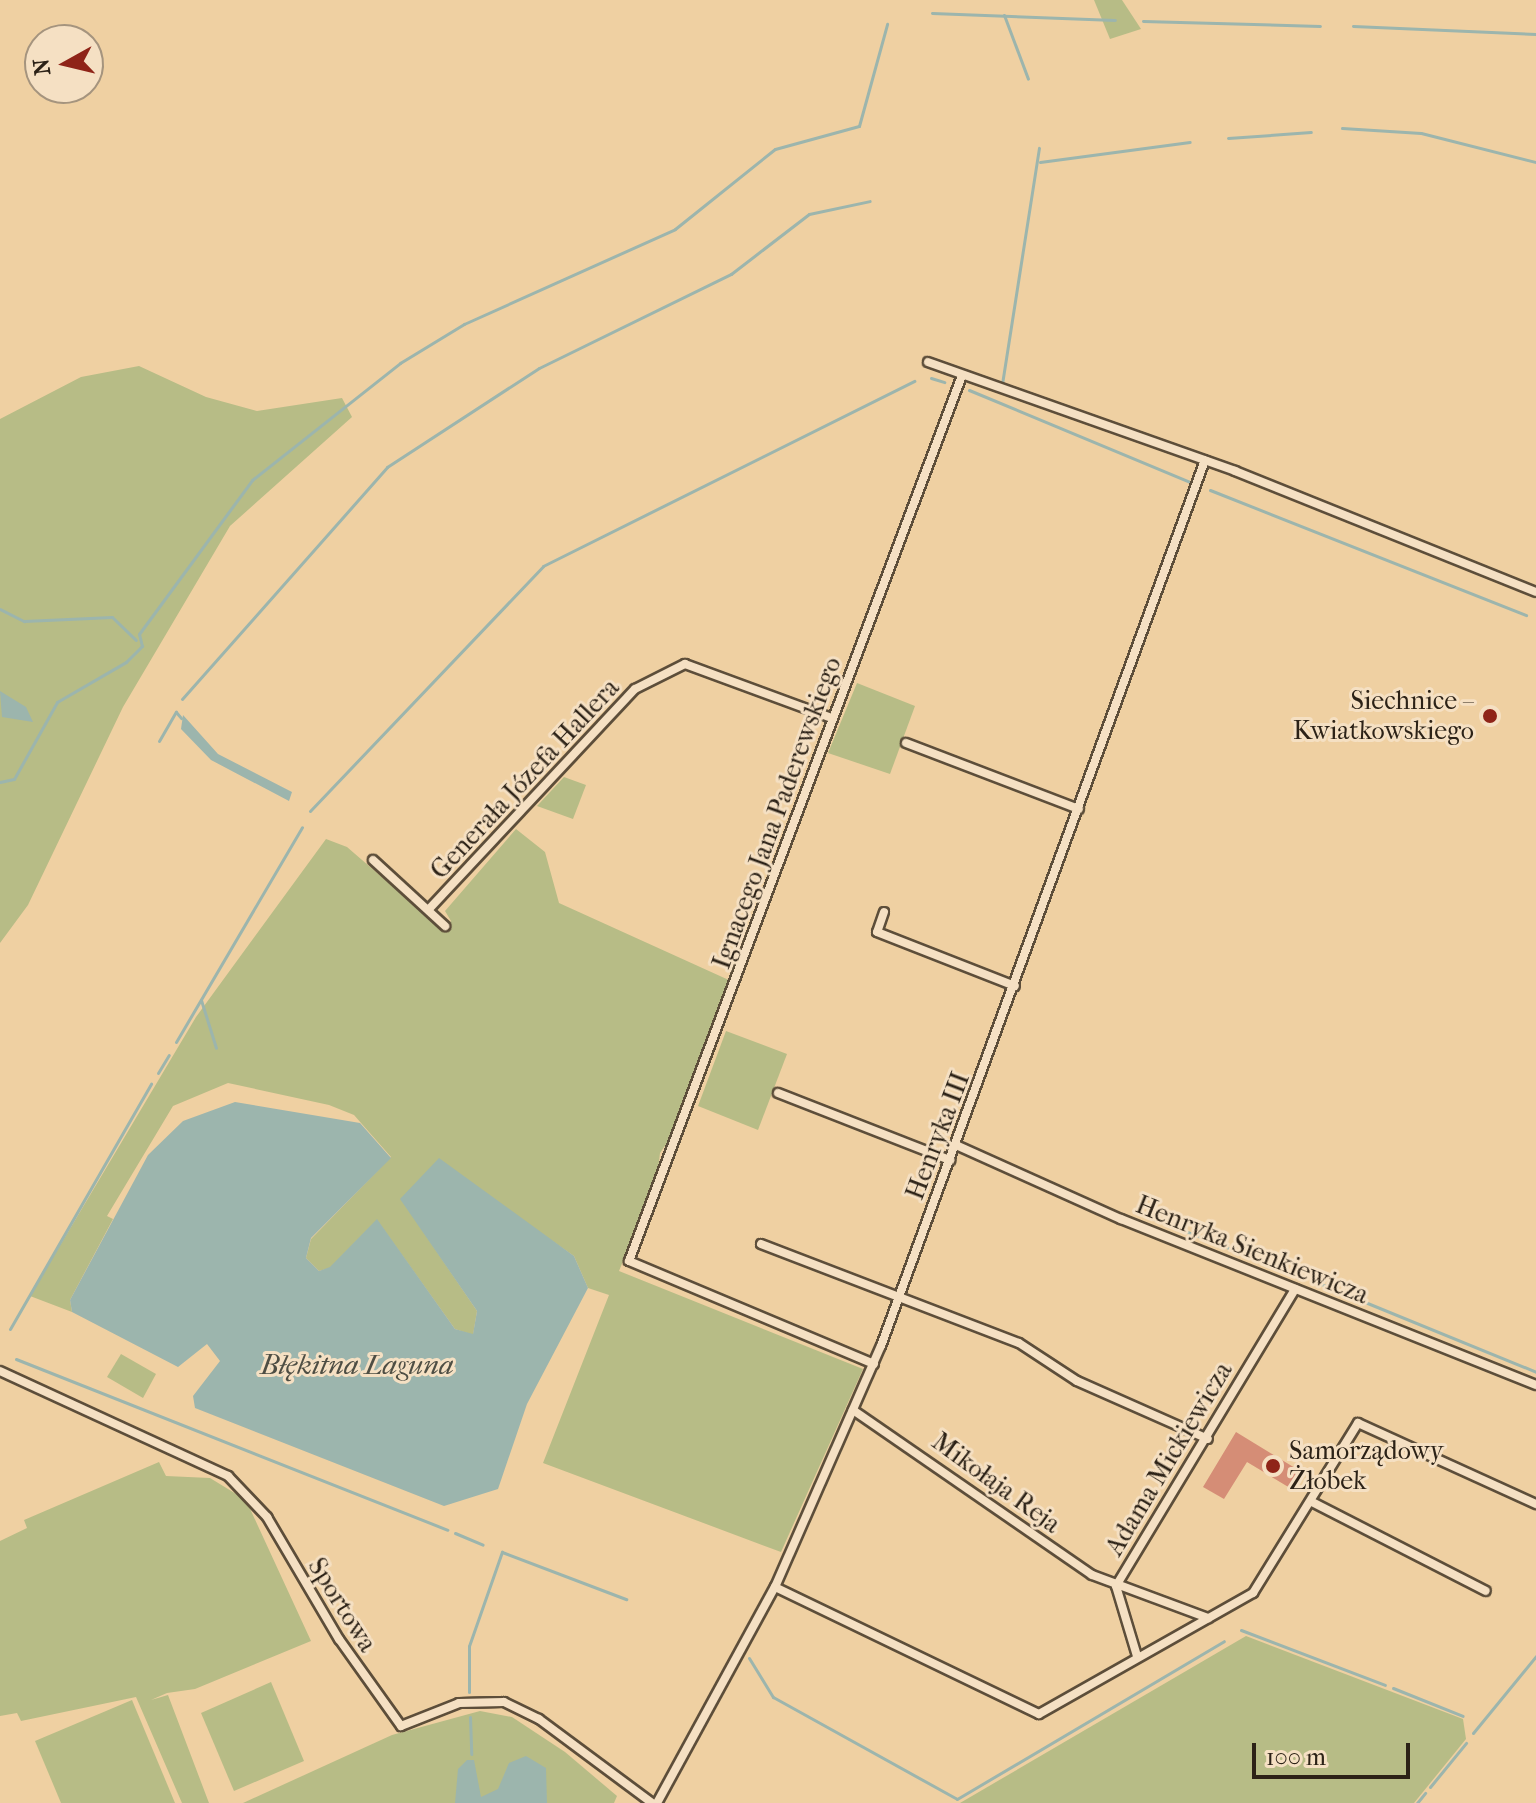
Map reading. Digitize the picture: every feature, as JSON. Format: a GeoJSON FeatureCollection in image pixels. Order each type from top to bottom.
{"type":"FeatureCollection","features":[{"type":"Feature","properties":{"kind":"street"},"geometry":{"type":"LineString","coordinates":[[928,362],[961,378],[1205,460],[1536,592]]}},
{"type":"Feature","properties":{"kind":"street","name":"Ignacego Jana Paderewskiego"},"geometry":{"type":"LineString","coordinates":[[874,1364],[629,1261],[961,378]]}},
{"type":"Feature","properties":{"kind":"street","name":"Henryka III"},"geometry":{"type":"LineString","coordinates":[[654,1803],[775,1587],[874,1364],[1015,986],[1205,460]]}},
{"type":"Feature","properties":{"kind":"street","name":"Generała Józefa Hallera"},"geometry":{"type":"LineString","coordinates":[[429,909],[635,689],[685,664],[832,718]]}},
{"type":"Feature","properties":{"kind":"street"},"geometry":{"type":"LineString","coordinates":[[906,743],[1079,809]]}},
{"type":"Feature","properties":{"kind":"street"},"geometry":{"type":"LineString","coordinates":[[373,860],[445,926]]}},
{"type":"Feature","properties":{"kind":"street"},"geometry":{"type":"LineString","coordinates":[[884,912],[877,932],[1015,986]]}},
{"type":"Feature","properties":{"kind":"street"},"geometry":{"type":"LineString","coordinates":[[778,1093],[950,1160]]}},
{"type":"Feature","properties":{"kind":"street","name":"Henryka Sienkiewicza"},"geometry":{"type":"LineString","coordinates":[[956,1145],[1295,1289],[1536,1385]]}},
{"type":"Feature","properties":{"kind":"street"},"geometry":{"type":"LineString","coordinates":[[761,1244],[1019,1343],[1077,1381],[1208,1439]]}},
{"type":"Feature","properties":{"kind":"street","name":"Adama Mickiewicza"},"geometry":{"type":"LineString","coordinates":[[1137,1656],[1116,1586],[1208,1439],[1295,1289]]}},
{"type":"Feature","properties":{"kind":"street","name":"Sportowa"},"geometry":{"type":"LineString","coordinates":[[0,1371],[228,1476],[267,1517],[319,1608],[401,1726],[459,1703],[504,1702],[539,1719],[654,1803]]}},
{"type":"Feature","properties":{"kind":"street","name":"Mikołaja Reja"},"geometry":{"type":"LineString","coordinates":[[853,1410],[1092,1575],[1208,1618]]}},
{"type":"Feature","properties":{"kind":"street"},"geometry":{"type":"LineString","coordinates":[[775,1587],[1031,1715],[1045,1713],[1137,1656],[1259,1587],[1358,1423],[1536,1504]]}},
{"type":"Feature","properties":{"kind":"street"},"geometry":{"type":"LineString","coordinates":[[1312,1502],[1486,1591]]}},
{"type":"Feature","properties":{"kind":"green space"},"geometry":{"type":"Polygon","coordinates":[[[1094,0],[1122,0],[1141,29],[1110,39],[1094,0]]]}},
{"type":"Feature","properties":{"kind":"green space"},"geometry":{"type":"Polygon","coordinates":[[[139,366],[206,397],[257,411],[342,398],[352,417],[230,526],[123,707],[28,905],[0,943],[0,419],[81,377],[139,366]]]}},
{"type":"Feature","properties":{"kind":"green space"},"geometry":{"type":"Polygon","coordinates":[[[857,683],[915,706],[890,774],[828,753],[857,683]]]}},
{"type":"Feature","properties":{"kind":"green space"},"geometry":{"type":"Polygon","coordinates":[[[564,777],[586,785],[573,819],[537,806],[564,777]]]}},
{"type":"Feature","properties":{"kind":"green space"},"geometry":{"type":"Polygon","coordinates":[[[516,829],[545,852],[559,903],[731,981],[684,1118],[660,1153],[657,1178],[619,1271],[863,1369],[781,1552],[543,1463],[609,1295],[588,1288],[574,1256],[488,1196],[401,1199],[477,1311],[473,1335],[455,1329],[377,1220],[330,1268],[319,1271],[306,1258],[311,1239],[391,1157],[354,1115],[329,1105],[228,1083],[173,1106],[107,1216],[113,1219],[70,1300],[72,1312],[30,1296],[196,1017],[326,839],[347,847],[443,930],[451,921],[445,911],[516,829]]]}},
{"type":"Feature","properties":{"kind":"green space"},"geometry":{"type":"Polygon","coordinates":[[[726,1031],[787,1054],[758,1130],[698,1106],[726,1031]]]}},
{"type":"Feature","properties":{"kind":"green space"},"geometry":{"type":"Polygon","coordinates":[[[121,1354],[156,1374],[143,1398],[107,1377],[121,1354]]]}},
{"type":"Feature","properties":{"kind":"green space"},"geometry":{"type":"Polygon","coordinates":[[[159,1462],[166,1476],[210,1478],[246,1500],[311,1641],[195,1689],[167,1693],[151,1700],[168,1695],[209,1803],[182,1803],[136,1697],[21,1721],[17,1713],[0,1716],[0,1541],[27,1528],[24,1520],[159,1462]]]}},
{"type":"Feature","properties":{"kind":"green space"},"geometry":{"type":"Polygon","coordinates":[[[1246,1636],[1463,1719],[1466,1739],[1414,1803],[960,1803],[1246,1636]]]}},
{"type":"Feature","properties":{"kind":"green space"},"geometry":{"type":"Polygon","coordinates":[[[271,1682],[304,1761],[234,1791],[201,1713],[271,1682]]]}},
{"type":"Feature","properties":{"kind":"green space"},"geometry":{"type":"Polygon","coordinates":[[[132,1700],[175,1803],[61,1803],[35,1741],[132,1700]]]}},
{"type":"Feature","properties":{"kind":"green space"},"geometry":{"type":"Polygon","coordinates":[[[480,1711],[512,1717],[565,1752],[617,1796],[614,1803],[243,1803],[392,1735],[480,1711]]]}},
{"type":"Feature","properties":{"kind":"water"},"geometry":{"type":"Polygon","coordinates":[[[0,691],[26,707],[33,722],[2,717],[0,691]]]}},
{"type":"Feature","properties":{"kind":"water"},"geometry":{"type":"Polygon","coordinates":[[[183,715],[218,754],[292,792],[289,801],[211,760],[181,729],[183,715]]]}},
{"type":"Feature","properties":{"kind":"water","name":"Błękitna Laguna"},"geometry":{"type":"Polygon","coordinates":[[[235,1102],[360,1123],[391,1158],[311,1238],[306,1258],[319,1271],[330,1267],[377,1219],[455,1329],[473,1334],[477,1311],[400,1199],[439,1158],[574,1256],[588,1288],[527,1404],[498,1489],[444,1506],[195,1408],[193,1396],[220,1361],[207,1344],[178,1367],[72,1312],[70,1300],[148,1155],[183,1121],[235,1102]]]}},
{"type":"Feature","properties":{"kind":"water"},"geometry":{"type":"Polygon","coordinates":[[[526,1756],[546,1768],[547,1803],[455,1803],[458,1769],[467,1760],[474,1760],[481,1797],[498,1789],[509,1763],[526,1756]]]}},
{"type":"Feature","properties":{"kind":"building","name":"Samorządowy Żłobek"},"geometry":{"type":"Polygon","coordinates":[[[1236,1432],[1300,1471],[1290,1488],[1247,1462],[1224,1499],[1203,1487],[1236,1432]]]}},
{"type":"Feature","properties":{"kind":"waterway"},"geometry":{"type":"LineString","coordinates":[[932,13],[1115,20]]}},
{"type":"Feature","properties":{"kind":"waterway"},"geometry":{"type":"LineString","coordinates":[[1004,15],[1028,79]]}},
{"type":"Feature","properties":{"kind":"waterway"},"geometry":{"type":"LineString","coordinates":[[1143,21],[1320,26]]}},
{"type":"Feature","properties":{"kind":"waterway"},"geometry":{"type":"LineString","coordinates":[[0,782],[14,779],[57,702],[126,662],[142,646],[139,634],[252,480],[400,363],[464,324],[675,229],[775,149],[859,126],[887,24]]}},
{"type":"Feature","properties":{"kind":"waterway"},"geometry":{"type":"LineString","coordinates":[[1353,26],[1536,34]]}},
{"type":"Feature","properties":{"kind":"waterway"},"geometry":{"type":"LineString","coordinates":[[1342,128],[1421,133],[1536,162]]}},
{"type":"Feature","properties":{"kind":"waterway"},"geometry":{"type":"LineString","coordinates":[[1228,138],[1311,132]]}},
{"type":"Feature","properties":{"kind":"waterway"},"geometry":{"type":"LineString","coordinates":[[1040,162],[1190,142]]}},
{"type":"Feature","properties":{"kind":"waterway"},"geometry":{"type":"LineString","coordinates":[[1002,384],[1039,148]]}},
{"type":"Feature","properties":{"kind":"waterway"},"geometry":{"type":"LineString","coordinates":[[182,699],[387,467],[539,368],[731,274],[809,214],[870,201]]}},
{"type":"Feature","properties":{"kind":"waterway"},"geometry":{"type":"LineString","coordinates":[[931,378],[944,382]]}},
{"type":"Feature","properties":{"kind":"waterway"},"geometry":{"type":"LineString","coordinates":[[310,811],[543,566],[914,381]]}},
{"type":"Feature","properties":{"kind":"waterway"},"geometry":{"type":"LineString","coordinates":[[969,390],[1190,482]]}},
{"type":"Feature","properties":{"kind":"waterway"},"geometry":{"type":"LineString","coordinates":[[1210,490],[1526,615]]}},
{"type":"Feature","properties":{"kind":"waterway"},"geometry":{"type":"LineString","coordinates":[[0,609],[24,621],[112,617],[136,640]]}},
{"type":"Feature","properties":{"kind":"waterway"},"geometry":{"type":"LineString","coordinates":[[159,741],[176,712],[181,718]]}},
{"type":"Feature","properties":{"kind":"waterway"},"geometry":{"type":"LineString","coordinates":[[176,1042],[302,827]]}},
{"type":"Feature","properties":{"kind":"waterway"},"geometry":{"type":"LineString","coordinates":[[201,1000],[216,1048]]}},
{"type":"Feature","properties":{"kind":"waterway"},"geometry":{"type":"LineString","coordinates":[[158,1073],[169,1055]]}},
{"type":"Feature","properties":{"kind":"waterway"},"geometry":{"type":"LineString","coordinates":[[10,1329],[151,1084]]}},
{"type":"Feature","properties":{"kind":"waterway"},"geometry":{"type":"LineString","coordinates":[[1149,1217],[1280,1268]]}},
{"type":"Feature","properties":{"kind":"waterway"},"geometry":{"type":"LineString","coordinates":[[1311,1280],[1536,1372]]}},
{"type":"Feature","properties":{"kind":"waterway"},"geometry":{"type":"LineString","coordinates":[[16,1359],[447,1530]]}},
{"type":"Feature","properties":{"kind":"waterway"},"geometry":{"type":"LineString","coordinates":[[455,1533],[483,1545]]}},
{"type":"Feature","properties":{"kind":"waterway"},"geometry":{"type":"LineString","coordinates":[[469,1692],[469,1646],[502,1552],[626,1599]]}},
{"type":"Feature","properties":{"kind":"waterway"},"geometry":{"type":"LineString","coordinates":[[1241,1630],[1385,1685]]}},
{"type":"Feature","properties":{"kind":"waterway"},"geometry":{"type":"LineString","coordinates":[[749,1658],[773,1697],[957,1799],[1224,1641]]}},
{"type":"Feature","properties":{"kind":"waterway"},"geometry":{"type":"LineString","coordinates":[[1473,1733],[1536,1656]]}},
{"type":"Feature","properties":{"kind":"waterway"},"geometry":{"type":"LineString","coordinates":[[1393,1688],[1463,1716]]}},
{"type":"Feature","properties":{"kind":"waterway"},"geometry":{"type":"LineString","coordinates":[[470,1717],[471,1754]]}},
{"type":"Feature","properties":{"kind":"waterway"},"geometry":{"type":"LineString","coordinates":[[1430,1787],[1466,1743]]}},
{"type":"Feature","properties":{"kind":"waterway"},"geometry":{"type":"LineString","coordinates":[[1417,1803],[1425,1793]]}},
{"type":"Feature","properties":{"kind":"place","name":"Siechnice – Kwiatkowskiego"},"geometry":{"type":"Point","coordinates":[1490,716]}},
{"type":"Feature","properties":{"kind":"place","name":"Samorządowy Żłobek"},"geometry":{"type":"Point","coordinates":[1273,1466]}}]}
